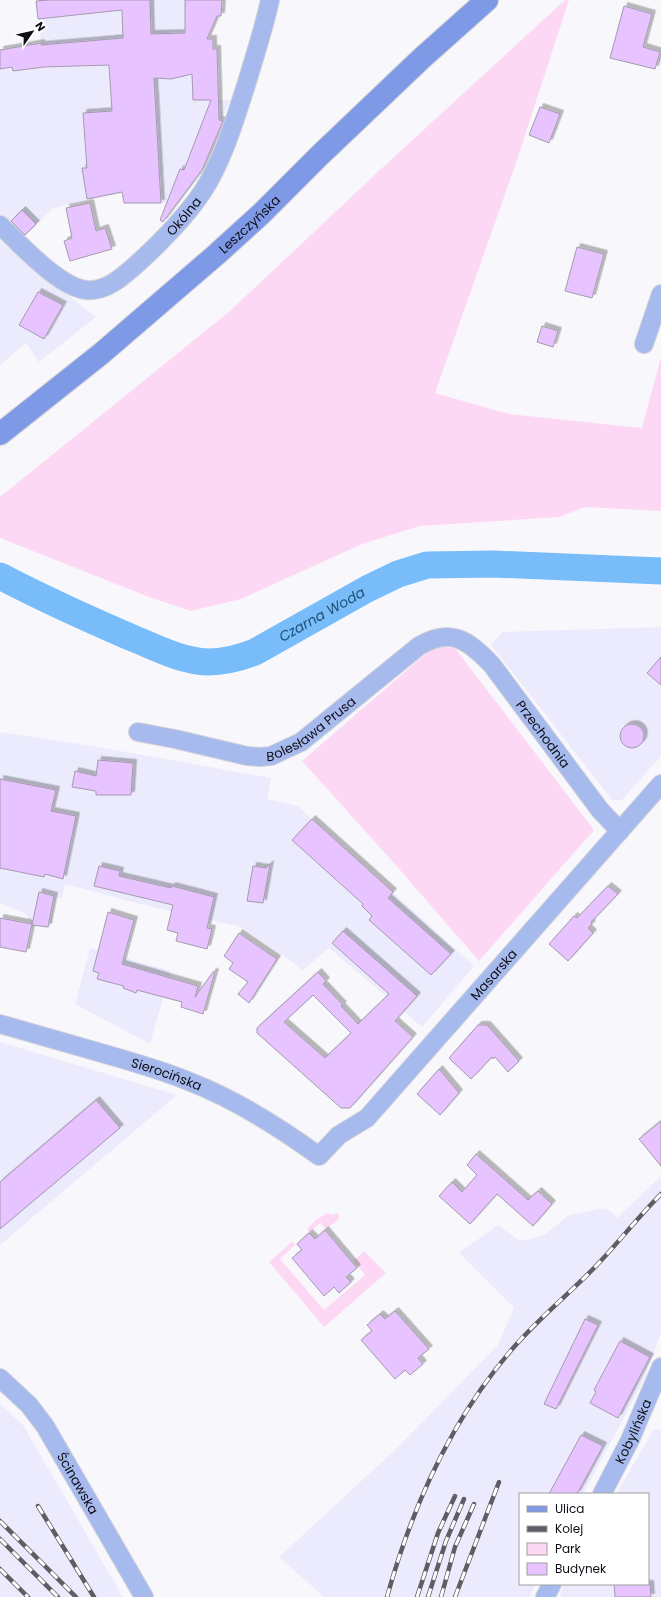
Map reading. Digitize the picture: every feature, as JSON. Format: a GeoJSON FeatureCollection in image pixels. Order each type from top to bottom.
{"type":"FeatureCollection","features":[{"type":"Feature","properties":{"kind":"main road","name":"Leszczyńska"},"geometry":{"type":"LineString","coordinates":[[0,434],[102,353],[211,259],[261,214],[319,156],[422,58],[487,0]]}},
{"type":"Feature","properties":{"kind":"street","name":"Okólna"},"geometry":{"type":"LineString","coordinates":[[0,225],[51,272],[77,288],[90,290],[102,289],[116,281],[127,272],[174,227],[196,201],[208,182],[225,147],[232,128],[259,42],[270,0]]}},
{"type":"Feature","properties":{"kind":"street"},"geometry":{"type":"LineString","coordinates":[[644,344],[661,294]]}},
{"type":"Feature","properties":{"kind":"street","name":"Bolesława Prusa"},"geometry":{"type":"LineString","coordinates":[[138,732],[186,741],[244,755],[259,757],[273,755],[295,745],[312,734],[419,646],[429,640],[441,637],[452,637],[463,641]]}},
{"type":"Feature","properties":{"kind":"street","name":"Przechodnia"},"geometry":{"type":"LineString","coordinates":[[463,641],[474,648],[492,665],[600,810],[620,832]]}},
{"type":"Feature","properties":{"kind":"street","name":"Masarska"},"geometry":{"type":"LineString","coordinates":[[319,1156],[340,1134],[366,1119],[661,784]]}},
{"type":"Feature","properties":{"kind":"street","name":"Sierocińska"},"geometry":{"type":"LineString","coordinates":[[0,1024],[153,1068],[189,1081],[232,1101],[262,1118],[319,1156]]}},
{"type":"Feature","properties":{"kind":"street","name":"Kobylińska"},"geometry":{"type":"LineString","coordinates":[[603,1493],[634,1431],[661,1367]]}},
{"type":"Feature","properties":{"kind":"street","name":"Ścinawska"},"geometry":{"type":"LineString","coordinates":[[0,1378],[29,1405],[45,1426],[144,1597]]}},
{"type":"Feature","properties":{"kind":"street"},"geometry":{"type":"LineString","coordinates":[[545,1597],[551,1585]]}},
{"type":"Feature","properties":{"kind":"shaded area"},"geometry":{"type":"Polygon","coordinates":[[[207,0],[208,49],[192,50],[193,100],[230,100],[201,173],[177,203],[124,203],[122,193],[53,208],[22,239],[0,215],[0,50],[41,43],[36,1],[207,0]]]}},
{"type":"Feature","properties":{"kind":"shaded area"},"geometry":{"type":"Polygon","coordinates":[[[0,241],[96,317],[39,362],[26,343],[0,365],[0,241]]]}},
{"type":"Feature","properties":{"kind":"shaded area"},"geometry":{"type":"Polygon","coordinates":[[[661,627],[661,756],[622,800],[612,800],[491,645],[502,632],[661,627]]]}},
{"type":"Feature","properties":{"kind":"shaded area"},"geometry":{"type":"Polygon","coordinates":[[[0,732],[93,746],[271,778],[267,799],[298,806],[474,966],[422,1027],[329,948],[302,971],[294,963],[241,927],[148,906],[65,884],[62,898],[56,897],[50,928],[32,925],[26,914],[0,903],[0,732]]]}},
{"type":"Feature","properties":{"kind":"shaded area"},"geometry":{"type":"Polygon","coordinates":[[[90,948],[171,971],[150,1044],[75,1004],[90,948]]]}},
{"type":"Feature","properties":{"kind":"shaded area"},"geometry":{"type":"Polygon","coordinates":[[[0,1042],[177,1095],[0,1245],[0,1042]]]}},
{"type":"Feature","properties":{"kind":"shaded area"},"geometry":{"type":"Polygon","coordinates":[[[661,1176],[661,1333],[643,1382],[584,1493],[519,1493],[519,1585],[535,1585],[529,1597],[324,1597],[279,1557],[396,1449],[498,1345],[514,1308],[459,1253],[498,1225],[520,1241],[544,1235],[569,1215],[604,1208],[612,1212],[617,1218],[661,1176]]]}},
{"type":"Feature","properties":{"kind":"shaded area"},"geometry":{"type":"Polygon","coordinates":[[[0,1404],[23,1425],[123,1597],[0,1597],[0,1404]]]}},
{"type":"Feature","properties":{"kind":"shaded area"},"geometry":{"type":"Polygon","coordinates":[[[654,1429],[661,1430],[661,1597],[561,1597],[560,1593],[564,1585],[649,1585],[649,1493],[617,1493],[654,1429]]]}},
{"type":"Feature","properties":{"kind":"green space"},"geometry":{"type":"Polygon","coordinates":[[[565,0],[569,0],[516,163],[435,393],[509,414],[642,428],[661,357],[661,511],[584,507],[560,517],[420,526],[362,544],[241,599],[191,611],[149,597],[0,538],[0,497],[230,311],[381,169],[565,0]]]}},
{"type":"Feature","properties":{"kind":"green space"},"geometry":{"type":"Polygon","coordinates":[[[443,647],[455,648],[594,830],[479,961],[393,862],[302,761],[429,651],[443,647]]]}},
{"type":"Feature","properties":{"kind":"green space"},"geometry":{"type":"Polygon","coordinates":[[[327,1213],[334,1215],[336,1213],[339,1215],[338,1220],[326,1229],[320,1223],[310,1232],[307,1229],[316,1220],[327,1213]]]}},
{"type":"Feature","properties":{"kind":"green space"},"geometry":{"type":"Polygon","coordinates":[[[293,1241],[295,1245],[280,1259],[324,1310],[365,1275],[354,1261],[364,1251],[386,1273],[324,1327],[269,1262],[293,1241]]]}},
{"type":"Feature","properties":{"kind":"building"},"geometry":{"type":"Polygon","coordinates":[[[150,0],[151,34],[185,33],[185,0],[222,0],[221,16],[217,16],[207,39],[213,39],[213,49],[217,49],[219,120],[223,121],[202,170],[163,222],[160,220],[180,169],[184,170],[211,100],[193,100],[192,74],[171,79],[154,78],[161,203],[124,203],[122,192],[87,199],[82,168],[87,168],[83,113],[112,111],[109,65],[44,67],[13,71],[12,67],[0,69],[0,50],[41,43],[41,45],[123,38],[122,10],[38,19],[36,1],[150,0]]]}},
{"type":"Feature","properties":{"kind":"building"},"geometry":{"type":"Polygon","coordinates":[[[624,6],[652,14],[643,47],[660,52],[655,69],[610,58],[624,6]]]}},
{"type":"Feature","properties":{"kind":"building"},"geometry":{"type":"Polygon","coordinates":[[[540,107],[560,114],[549,143],[529,135],[540,107]]]}},
{"type":"Feature","properties":{"kind":"building"},"geometry":{"type":"Polygon","coordinates":[[[90,203],[96,231],[105,228],[112,249],[70,261],[64,241],[72,238],[66,208],[90,203]]]}},
{"type":"Feature","properties":{"kind":"building"},"geometry":{"type":"Polygon","coordinates":[[[22,210],[36,224],[25,235],[11,221],[22,210]]]}},
{"type":"Feature","properties":{"kind":"building"},"geometry":{"type":"Polygon","coordinates":[[[577,247],[604,254],[592,298],[565,291],[577,247]]]}},
{"type":"Feature","properties":{"kind":"building"},"geometry":{"type":"Polygon","coordinates":[[[38,292],[63,305],[44,339],[19,325],[38,292]]]}},
{"type":"Feature","properties":{"kind":"building"},"geometry":{"type":"Polygon","coordinates":[[[542,326],[558,331],[553,347],[537,342],[542,326]]]}},
{"type":"Feature","properties":{"kind":"building"},"geometry":{"type":"Polygon","coordinates":[[[661,657],[661,685],[647,673],[661,657]]]}},
{"type":"Feature","properties":{"kind":"building"},"geometry":{"type":"Polygon","coordinates":[[[632,724],[637,725],[643,731],[643,741],[637,747],[632,748],[627,747],[621,741],[620,736],[621,731],[627,725],[632,724]]]}},
{"type":"Feature","properties":{"kind":"building"},"geometry":{"type":"Polygon","coordinates":[[[98,760],[133,763],[131,795],[96,795],[96,791],[72,787],[75,771],[96,776],[98,760]]]}},
{"type":"Feature","properties":{"kind":"building"},"geometry":{"type":"Polygon","coordinates":[[[0,779],[56,790],[51,811],[76,816],[63,879],[45,874],[44,877],[0,868],[0,779]]]}},
{"type":"Feature","properties":{"kind":"building"},"geometry":{"type":"Polygon","coordinates":[[[312,819],[393,892],[388,898],[451,954],[431,975],[369,920],[372,916],[362,906],[363,904],[292,840],[312,819]]]}},
{"type":"Feature","properties":{"kind":"building"},"geometry":{"type":"Polygon","coordinates":[[[270,864],[263,903],[247,901],[253,866],[266,868],[270,864]]]}},
{"type":"Feature","properties":{"kind":"building"},"geometry":{"type":"Polygon","coordinates":[[[99,866],[120,871],[119,876],[171,888],[172,886],[214,897],[207,928],[212,929],[207,949],[176,941],[178,933],[167,930],[173,905],[94,886],[99,866]]]}},
{"type":"Feature","properties":{"kind":"building"},"geometry":{"type":"Polygon","coordinates":[[[608,886],[618,894],[591,922],[592,924],[588,928],[593,933],[568,961],[549,944],[574,916],[577,918],[608,886]]]}},
{"type":"Feature","properties":{"kind":"building"},"geometry":{"type":"Polygon","coordinates":[[[39,892],[54,896],[48,927],[32,925],[39,892]]]}},
{"type":"Feature","properties":{"kind":"building"},"geometry":{"type":"Polygon","coordinates":[[[108,912],[134,920],[122,964],[198,986],[195,997],[213,972],[215,972],[203,1014],[181,1007],[182,1002],[137,990],[136,993],[123,988],[124,986],[97,979],[99,973],[93,971],[108,912]]]}},
{"type":"Feature","properties":{"kind":"building"},"geometry":{"type":"Polygon","coordinates":[[[0,918],[32,924],[26,952],[0,947],[0,918]]]}},
{"type":"Feature","properties":{"kind":"building"},"geometry":{"type":"Polygon","coordinates":[[[343,931],[417,996],[395,1021],[413,1037],[350,1108],[341,1108],[257,1033],[257,1028],[318,972],[326,981],[323,984],[343,1005],[341,1006],[358,1024],[389,994],[332,943],[343,931]],[[313,995],[284,1022],[325,1058],[351,1033],[313,995]]]}},
{"type":"Feature","properties":{"kind":"building"},"geometry":{"type":"Polygon","coordinates":[[[239,933],[277,959],[249,1003],[238,994],[248,982],[229,969],[233,963],[224,956],[239,933]]]}},
{"type":"Feature","properties":{"kind":"building"},"geometry":{"type":"Polygon","coordinates":[[[478,1025],[487,1025],[519,1061],[508,1072],[495,1057],[493,1059],[492,1057],[471,1079],[449,1058],[478,1025]]]}},
{"type":"Feature","properties":{"kind":"building"},"geometry":{"type":"Polygon","coordinates":[[[439,1069],[459,1093],[440,1115],[417,1094],[439,1069]]]}},
{"type":"Feature","properties":{"kind":"building"},"geometry":{"type":"Polygon","coordinates":[[[96,1100],[120,1128],[0,1229],[0,1182],[96,1100]]]}},
{"type":"Feature","properties":{"kind":"building"},"geometry":{"type":"Polygon","coordinates":[[[661,1121],[661,1166],[639,1139],[661,1121]]]}},
{"type":"Feature","properties":{"kind":"building"},"geometry":{"type":"Polygon","coordinates":[[[476,1154],[528,1200],[538,1191],[552,1204],[533,1226],[497,1194],[470,1224],[439,1196],[452,1182],[462,1192],[477,1175],[467,1165],[476,1154]]]}},
{"type":"Feature","properties":{"kind":"building"},"geometry":{"type":"Polygon","coordinates":[[[325,1230],[357,1268],[346,1277],[351,1282],[339,1293],[334,1287],[324,1296],[292,1258],[302,1250],[297,1244],[309,1233],[315,1239],[325,1230]]]}},
{"type":"Feature","properties":{"kind":"building"},"geometry":{"type":"Polygon","coordinates":[[[395,1311],[429,1349],[418,1358],[423,1364],[410,1375],[405,1370],[395,1379],[361,1340],[372,1331],[367,1325],[380,1314],[385,1319],[395,1311]]]}},
{"type":"Feature","properties":{"kind":"building"},"geometry":{"type":"Polygon","coordinates":[[[585,1319],[598,1325],[556,1409],[544,1404],[585,1319]]]}},
{"type":"Feature","properties":{"kind":"building"},"geometry":{"type":"Polygon","coordinates":[[[620,1341],[650,1357],[618,1418],[590,1403],[596,1392],[594,1390],[620,1341]]]}},
{"type":"Feature","properties":{"kind":"building"},"geometry":{"type":"Polygon","coordinates":[[[581,1435],[603,1446],[578,1493],[550,1493],[581,1435]]]}},
{"type":"Feature","properties":{"kind":"building"},"geometry":{"type":"Polygon","coordinates":[[[650,1584],[651,1597],[615,1597],[614,1585],[650,1584]]]}},
{"type":"Feature","properties":{"kind":"waterway","name":"Czarna Woda"},"geometry":{"type":"LineString","coordinates":[[0,576],[64,608],[158,649],[188,659],[208,662],[232,659],[255,652],[367,589],[398,574],[427,565],[494,564],[661,571]]}},
{"type":"Feature","properties":{"kind":"railway"},"geometry":{"type":"LineString","coordinates":[[387,1597],[397,1563],[422,1497],[453,1434],[472,1403],[492,1374],[514,1347],[596,1266],[661,1194]]}},
{"type":"Feature","properties":{"kind":"railway"},"geometry":{"type":"LineString","coordinates":[[455,1597],[499,1482]]}},
{"type":"Feature","properties":{"kind":"railway"},"geometry":{"type":"LineString","coordinates":[[417,1597],[438,1533],[455,1496]]}},
{"type":"Feature","properties":{"kind":"railway"},"geometry":{"type":"LineString","coordinates":[[428,1597],[446,1541],[464,1499]]}},
{"type":"Feature","properties":{"kind":"railway"},"geometry":{"type":"LineString","coordinates":[[441,1597],[455,1547],[474,1504]]}},
{"type":"Feature","properties":{"kind":"railway"},"geometry":{"type":"LineString","coordinates":[[38,1506],[94,1597]]}},
{"type":"Feature","properties":{"kind":"railway"},"geometry":{"type":"LineString","coordinates":[[0,1521],[76,1597]]}},
{"type":"Feature","properties":{"kind":"railway"},"geometry":{"type":"LineString","coordinates":[[0,1539],[58,1597]]}},
{"type":"Feature","properties":{"kind":"railway"},"geometry":{"type":"LineString","coordinates":[[0,1569],[28,1597]]}}]}
